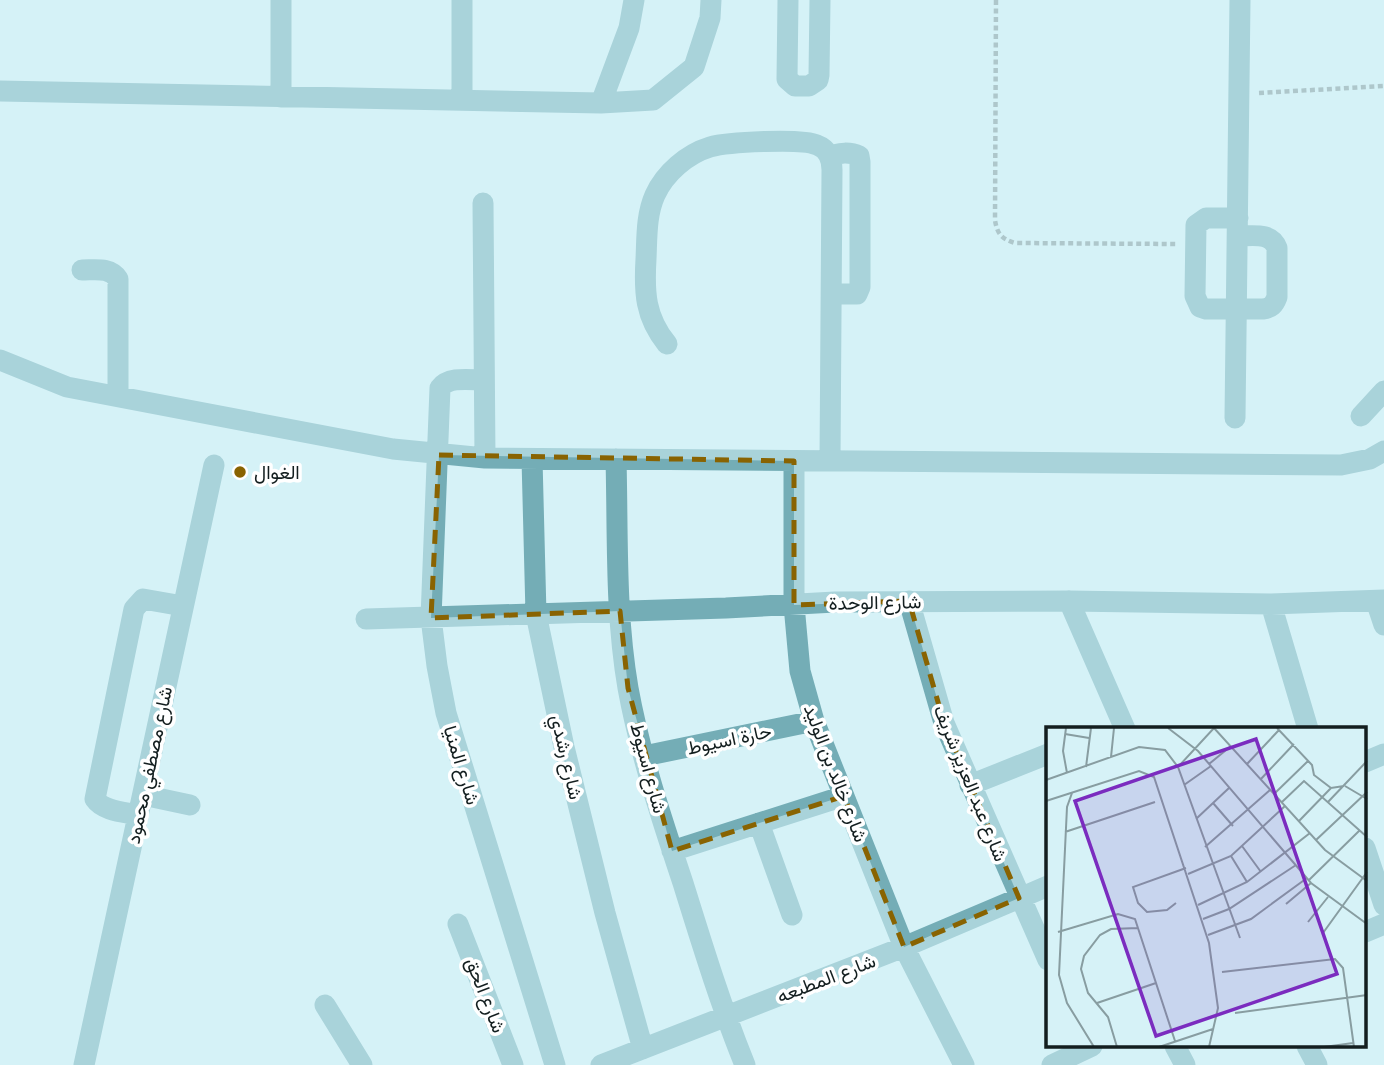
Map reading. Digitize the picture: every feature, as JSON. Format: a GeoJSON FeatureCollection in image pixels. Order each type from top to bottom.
{"type":"FeatureCollection","features":[{"type":"Feature","properties":{"kind":"street"},"geometry":{"type":"LineString","coordinates":[[281,0],[281,97]]}},
{"type":"Feature","properties":{"kind":"street"},"geometry":{"type":"LineString","coordinates":[[462,0],[462,100]]}},
{"type":"Feature","properties":{"kind":"street"},"geometry":{"type":"LineString","coordinates":[[601,103],[629,28],[634,0]]}},
{"type":"Feature","properties":{"kind":"street"},"geometry":{"type":"LineString","coordinates":[[0,91],[601,103],[653,100],[694,67],[710,18],[711,0]]}},
{"type":"Feature","properties":{"kind":"street"},"geometry":{"type":"LineString","coordinates":[[788,0],[787,79],[795,86],[809,86],[818,80],[819,75],[820,0]]}},
{"type":"Feature","properties":{"kind":"street"},"geometry":{"type":"LineString","coordinates":[[1235,418],[1240,0]]}},
{"type":"Feature","properties":{"kind":"street"},"geometry":{"type":"LineString","coordinates":[[667,344],[650,318],[644,288],[648,220],[654,196],[668,174],[687,158],[710,147],[734,143],[818,145],[830,157],[832,170],[830,461]]}},
{"type":"Feature","properties":{"kind":"street"},"geometry":{"type":"LineString","coordinates":[[483,203],[485,458]]}},
{"type":"Feature","properties":{"kind":"street"},"geometry":{"type":"LineString","coordinates":[[1206,218],[1270,238],[1278,248],[1275,303],[1270,308],[1263,309],[1206,309],[1196,302],[1196,244],[1196,225],[1206,218]]}},
{"type":"Feature","properties":{"kind":"street"},"geometry":{"type":"LineString","coordinates":[[82,270],[107,270],[114,273],[118,279],[118,396]]}},
{"type":"Feature","properties":{"kind":"street"},"geometry":{"type":"LineString","coordinates":[[0,360],[67,387],[393,449],[439,455],[485,458],[1341,465],[1370,459],[1384,451]]}},
{"type":"Feature","properties":{"kind":"street","name":"شارع المنيا"},"geometry":{"type":"LineString","coordinates":[[484,380],[451,380],[444,382],[440,388],[431,618],[446,713],[555,1065]]}},
{"type":"Feature","properties":{"kind":"street"},"geometry":{"type":"LineString","coordinates":[[1361,416],[1384,391]]}},
{"type":"Feature","properties":{"kind":"street","name":"شارع رشدي"},"geometry":{"type":"LineString","coordinates":[[532,458],[536,614],[564,747],[643,1049]]}},
{"type":"Feature","properties":{"kind":"street","name":"شارع اسيوط"},"geometry":{"type":"LineString","coordinates":[[616,459],[620,611],[628,688],[672,851],[744,1065]]}},
{"type":"Feature","properties":{"kind":"street","name":"شارع خالد بن الوليد"},"geometry":{"type":"LineString","coordinates":[[794,461],[794,604],[800,671],[814,721],[904,947],[964,1065]]}},
{"type":"Feature","properties":{"kind":"street","name":"شارع مصطفي محمود"},"geometry":{"type":"LineString","coordinates":[[84,1065],[214,465]]}},
{"type":"Feature","properties":{"kind":"street"},"geometry":{"type":"LineString","coordinates":[[183,606],[150,599],[137,603],[95,799],[99,805],[190,805]]}},
{"type":"Feature","properties":{"kind":"street","name":"شارع الوحدة"},"geometry":{"type":"LineString","coordinates":[[366,619],[908,601],[1271,604],[1380,601]]}},
{"type":"Feature","properties":{"kind":"street","name":"شارع عبد العزيز شريف"},"geometry":{"type":"LineString","coordinates":[[908,601],[944,723],[1046,956]]}},
{"type":"Feature","properties":{"kind":"street"},"geometry":{"type":"LineString","coordinates":[[1069,601],[1119,727]]}},
{"type":"Feature","properties":{"kind":"street"},"geometry":{"type":"LineString","coordinates":[[1380,601],[1384,625]]}},
{"type":"Feature","properties":{"kind":"street"},"geometry":{"type":"LineString","coordinates":[[1271,604],[1307,727]]}},
{"type":"Feature","properties":{"kind":"street","name":"حارة اسيوط"},"geometry":{"type":"LineString","coordinates":[[645,756],[814,721]]}},
{"type":"Feature","properties":{"kind":"street"},"geometry":{"type":"LineString","coordinates":[[1366,762],[1384,754]]}},
{"type":"Feature","properties":{"kind":"street"},"geometry":{"type":"LineString","coordinates":[[970,785],[1046,755]]}},
{"type":"Feature","properties":{"kind":"street"},"geometry":{"type":"LineString","coordinates":[[672,851],[844,796]]}},
{"type":"Feature","properties":{"kind":"street"},"geometry":{"type":"LineString","coordinates":[[759,823],[793,915]]}},
{"type":"Feature","properties":{"kind":"street"},"geometry":{"type":"LineString","coordinates":[[1366,851],[1384,905]]}},
{"type":"Feature","properties":{"kind":"street","name":"شارع المطبعه"},"geometry":{"type":"LineString","coordinates":[[601,1065],[904,947],[1046,887]]}},
{"type":"Feature","properties":{"kind":"street","name":"شارع الحق"},"geometry":{"type":"LineString","coordinates":[[458,924],[513,1065]]}},
{"type":"Feature","properties":{"kind":"street"},"geometry":{"type":"LineString","coordinates":[[1366,932],[1384,924]]}},
{"type":"Feature","properties":{"kind":"street"},"geometry":{"type":"LineString","coordinates":[[325,1005],[362,1065]]}},
{"type":"Feature","properties":{"kind":"street"},"geometry":{"type":"LineString","coordinates":[[1059,1063],[1085,1048]]}},
{"type":"Feature","properties":{"kind":"street"},"geometry":{"type":"LineString","coordinates":[[1176,1048],[1185,1065]]}},
{"type":"Feature","properties":{"kind":"street"},"geometry":{"type":"LineString","coordinates":[[1308,1048],[1317,1065]]}},
{"type":"Feature","properties":{"kind":"path"},"geometry":{"type":"LineString","coordinates":[[996,0],[995,220],[997,231],[1004,240],[1015,243],[1196,244]]}},
{"type":"Feature","properties":{"kind":"path"},"geometry":{"type":"LineString","coordinates":[[1239,94],[1384,86]]}},
{"type":"Feature","properties":{"kind":"highlighted area"},"geometry":{"type":"Polygon","coordinates":[[[439,455],[794,461],[794,605],[909,601],[944,723],[1019,898],[904,947],[844,796],[672,851],[628,688],[620,611],[431,618],[439,455]]]}},
{"type":"Feature","properties":{"kind":"place","name":"الغوال"},"geometry":{"type":"Point","coordinates":[240,472]}}]}
